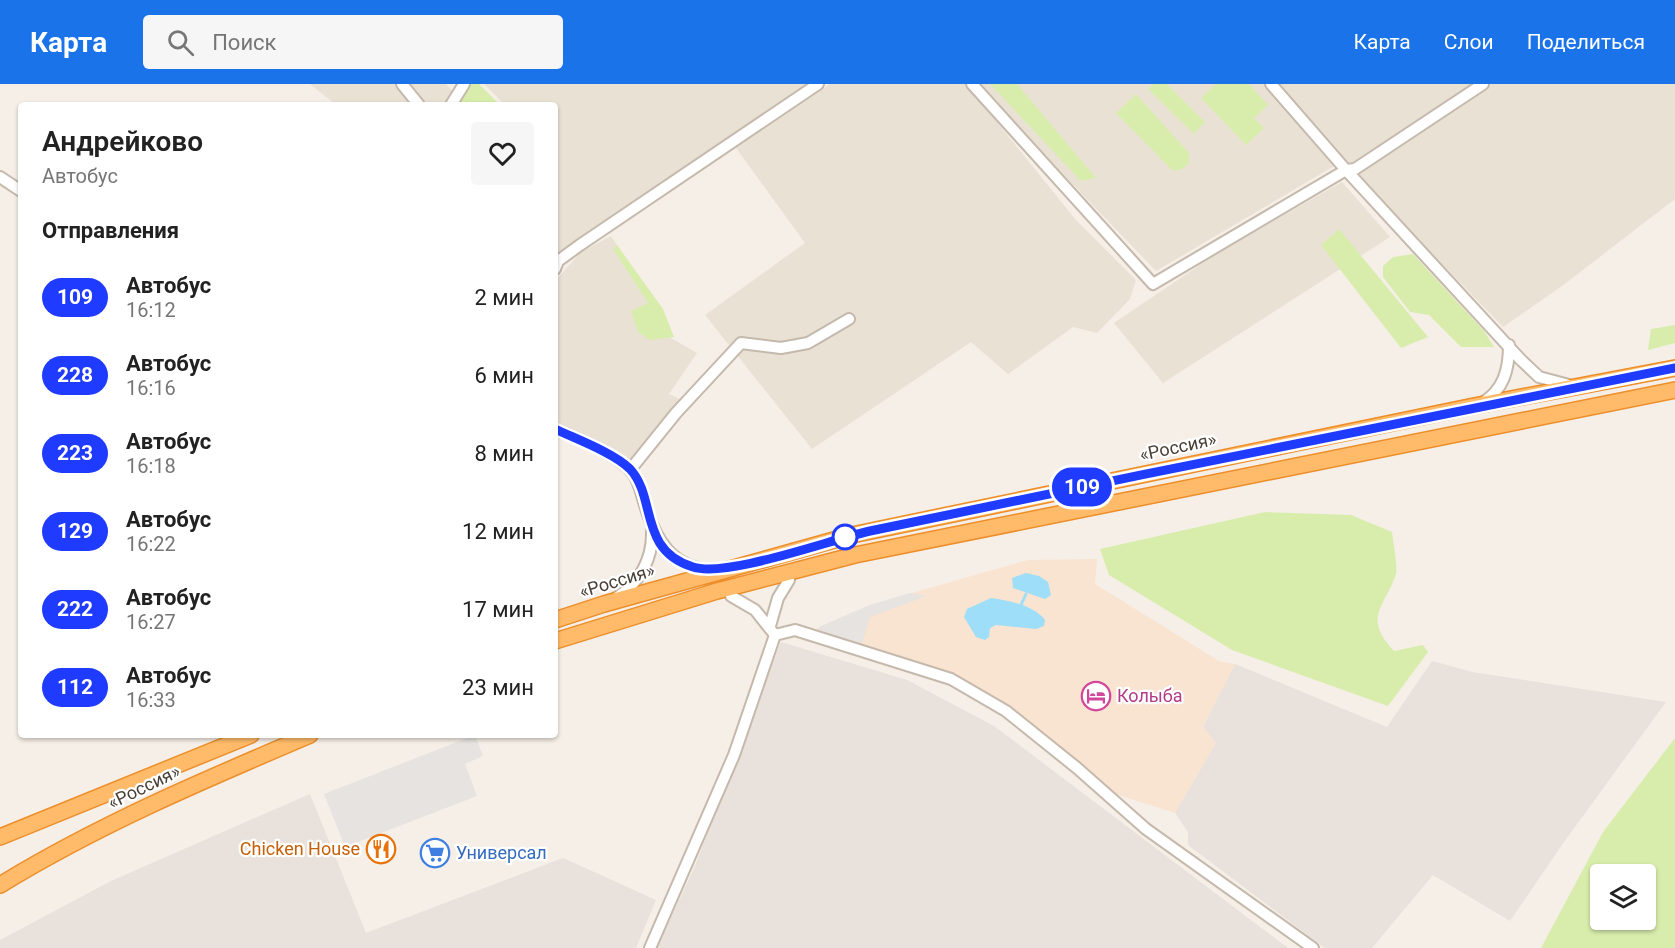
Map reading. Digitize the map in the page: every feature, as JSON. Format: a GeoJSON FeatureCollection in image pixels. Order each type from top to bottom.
{"type":"FeatureCollection","features":[{"type":"Feature","properties":{"kind":"highway","name":"«Россия»"},"geometry":{"type":"LineString","coordinates":[[558,619],[604,604],[852,535],[1474,406],[1675,368]]}},
{"type":"Feature","properties":{"kind":"highway"},"geometry":{"type":"LineString","coordinates":[[558,639],[717,591],[897,546],[1675,390]]}},
{"type":"Feature","properties":{"kind":"highway"},"geometry":{"type":"LineString","coordinates":[[558,648],[731,596],[858,563],[897,546]]}},
{"type":"Feature","properties":{"kind":"highway","name":"«Россия»"},"geometry":{"type":"LineString","coordinates":[[0,837],[244,738]]}},
{"type":"Feature","properties":{"kind":"highway","name":"«Россия»"},"geometry":{"type":"LineString","coordinates":[[0,885],[33,865],[165,797],[303,738]]}},
{"type":"Feature","properties":{"kind":"street"},"geometry":{"type":"LineString","coordinates":[[402,84],[417,102]]}},
{"type":"Feature","properties":{"kind":"street"},"geometry":{"type":"LineString","coordinates":[[453,102],[464,84]]}},
{"type":"Feature","properties":{"kind":"street"},"geometry":{"type":"LineString","coordinates":[[558,261],[818,84]]}},
{"type":"Feature","properties":{"kind":"street"},"geometry":{"type":"LineString","coordinates":[[972,84],[1153,284],[1346,170],[1355,169],[1483,84]]}},
{"type":"Feature","properties":{"kind":"street"},"geometry":{"type":"LineString","coordinates":[[1271,84],[1346,170],[1539,377],[1558,383],[1584,386]]}},
{"type":"Feature","properties":{"kind":"street"},"geometry":{"type":"LineString","coordinates":[[0,177],[18,189]]}},
{"type":"Feature","properties":{"kind":"street"},"geometry":{"type":"LineString","coordinates":[[630,470],[676,413],[741,343],[781,348],[808,342],[849,319]]}},
{"type":"Feature","properties":{"kind":"street"},"geometry":{"type":"LineString","coordinates":[[1474,406],[1490,399],[1501,386],[1508,369],[1509,345]]}},
{"type":"Feature","properties":{"kind":"street"},"geometry":{"type":"LineString","coordinates":[[558,430],[621,462],[630,470],[638,483],[652,527],[664,548],[680,561],[703,569],[727,569]]}},
{"type":"Feature","properties":{"kind":"street"},"geometry":{"type":"LineString","coordinates":[[604,604],[623,594],[640,576],[650,552],[652,527]]}},
{"type":"Feature","properties":{"kind":"street"},"geometry":{"type":"LineString","coordinates":[[650,948],[734,755],[772,630],[778,598],[789,580]]}},
{"type":"Feature","properties":{"kind":"street"},"geometry":{"type":"LineString","coordinates":[[731,596],[750,606],[772,630],[795,630],[951,679],[1006,711],[1077,768],[1146,830],[1313,948]]}},
{"type":"Feature","properties":{"kind":"shaded area"},"geometry":{"type":"Polygon","coordinates":[[[310,84],[446,84],[455,94],[448,102],[332,102],[310,84]]]}},
{"type":"Feature","properties":{"kind":"shaded area"},"geometry":{"type":"Polygon","coordinates":[[[484,84],[809,84],[558,252],[558,102],[502,102],[484,84]]]}},
{"type":"Feature","properties":{"kind":"shaded area"},"geometry":{"type":"Polygon","coordinates":[[[830,84],[966,84],[1076,220],[1136,280],[1130,299],[1097,333],[1073,327],[1008,374],[971,342],[812,449],[705,315],[805,243],[736,148],[830,84]]]}},
{"type":"Feature","properties":{"kind":"shaded area"},"geometry":{"type":"Polygon","coordinates":[[[979,84],[1263,84],[1336,165],[1156,271],[979,84]]]}},
{"type":"Feature","properties":{"kind":"shaded area"},"geometry":{"type":"Polygon","coordinates":[[[1278,84],[1474,84],[1349,167],[1278,84]]]}},
{"type":"Feature","properties":{"kind":"shaded area"},"geometry":{"type":"Polygon","coordinates":[[[1492,84],[1675,84],[1675,199],[1562,286],[1503,327],[1355,174],[1492,84]]]}},
{"type":"Feature","properties":{"kind":"shaded area"},"geometry":{"type":"Polygon","coordinates":[[[1342,182],[1390,237],[1163,383],[1114,323],[1219,252],[1342,182]]]}},
{"type":"Feature","properties":{"kind":"shaded area"},"geometry":{"type":"Polygon","coordinates":[[[611,236],[658,307],[640,320],[697,353],[669,394],[688,403],[633,464],[558,423],[558,278],[581,252],[611,236]]]}},
{"type":"Feature","properties":{"kind":"shaded area","name":"Колыба"},"geometry":{"type":"Polygon","coordinates":[[[1097,559],[1095,584],[1219,661],[1235,664],[1203,727],[1216,743],[1175,813],[1106,791],[1006,711],[951,684],[808,636],[819,627],[870,605],[1028,560],[1097,559]]]}},
{"type":"Feature","properties":{"kind":"shaded area"},"geometry":{"type":"Polygon","coordinates":[[[910,593],[926,596],[870,617],[859,653],[815,639],[819,627],[870,605],[910,593]]]}},
{"type":"Feature","properties":{"kind":"shaded area"},"geometry":{"type":"Polygon","coordinates":[[[781,642],[907,680],[994,726],[1288,948],[657,948],[695,866],[781,642]]]}},
{"type":"Feature","properties":{"kind":"shaded area"},"geometry":{"type":"Polygon","coordinates":[[[1432,661],[1472,672],[1666,702],[1564,842],[1510,921],[1433,875],[1372,948],[1325,948],[1188,845],[1188,832],[1175,813],[1216,743],[1203,727],[1235,664],[1387,727],[1432,661]]]}},
{"type":"Feature","properties":{"kind":"shaded area"},"geometry":{"type":"Polygon","coordinates":[[[467,738],[476,738],[483,756],[465,764],[477,796],[345,847],[324,794],[467,738]]]}},
{"type":"Feature","properties":{"kind":"shaded area"},"geometry":{"type":"Polygon","coordinates":[[[310,794],[366,933],[563,858],[656,900],[636,948],[0,948],[0,940],[111,881],[310,794]]]}},
{"type":"Feature","properties":{"kind":"green space"},"geometry":{"type":"Polygon","coordinates":[[[468,84],[479,84],[497,102],[458,102],[468,84]]]}},
{"type":"Feature","properties":{"kind":"green space"},"geometry":{"type":"Polygon","coordinates":[[[990,84],[1017,84],[1096,178],[1081,181],[990,84]]]}},
{"type":"Feature","properties":{"kind":"green space"},"geometry":{"type":"Polygon","coordinates":[[[1153,84],[1167,84],[1205,122],[1194,134],[1148,89],[1153,84]]]}},
{"type":"Feature","properties":{"kind":"green space"},"geometry":{"type":"Polygon","coordinates":[[[1216,84],[1249,84],[1268,105],[1254,118],[1264,128],[1246,145],[1201,98],[1216,84]]]}},
{"type":"Feature","properties":{"kind":"green space"},"geometry":{"type":"Polygon","coordinates":[[[1136,94],[1189,153],[1189,163],[1182,169],[1173,171],[1116,113],[1136,94]]]}},
{"type":"Feature","properties":{"kind":"green space"},"geometry":{"type":"Polygon","coordinates":[[[1339,229],[1428,337],[1401,348],[1321,245],[1339,229]]]}},
{"type":"Feature","properties":{"kind":"green space"},"geometry":{"type":"Polygon","coordinates":[[[617,245],[663,309],[674,337],[650,340],[638,332],[631,311],[648,303],[613,249],[617,245]]]}},
{"type":"Feature","properties":{"kind":"green space"},"geometry":{"type":"Polygon","coordinates":[[[1413,254],[1484,331],[1494,347],[1461,347],[1429,315],[1410,312],[1383,277],[1383,266],[1393,257],[1413,254]]]}},
{"type":"Feature","properties":{"kind":"green space"},"geometry":{"type":"Polygon","coordinates":[[[1675,325],[1675,343],[1648,350],[1651,329],[1675,325]]]}},
{"type":"Feature","properties":{"kind":"green space"},"geometry":{"type":"Polygon","coordinates":[[[1265,512],[1351,515],[1392,532],[1396,574],[1379,612],[1379,629],[1394,651],[1423,645],[1428,652],[1388,706],[1232,650],[1109,575],[1100,549],[1265,512]]]}},
{"type":"Feature","properties":{"kind":"green space"},"geometry":{"type":"Polygon","coordinates":[[[1675,738],[1675,948],[1541,948],[1603,832],[1675,738]]]}},
{"type":"Feature","properties":{"kind":"water"},"geometry":{"type":"Polygon","coordinates":[[[1026,573],[1039,576],[1048,582],[1051,595],[1045,599],[1013,588],[1012,578],[1026,573]]]}},
{"type":"Feature","properties":{"kind":"water"},"geometry":{"type":"Polygon","coordinates":[[[991,598],[1028,607],[1045,620],[1044,626],[1036,629],[996,625],[990,628],[989,637],[985,640],[976,637],[964,617],[967,609],[991,598]]]}},
{"type":"Feature","properties":{"kind":"waterway"},"geometry":{"type":"LineString","coordinates":[[1021,605],[1026,594]]}},
{"type":"Feature","properties":{"kind":"bus line","name":"109"},"geometry":{"type":"LineString","coordinates":[[558,430],[621,462],[634,474],[653,531],[670,554],[687,565],[707,570],[719,570],[852,535],[1474,406],[1675,368]]}},
{"type":"Feature","properties":{"kind":"place","name":"Колыба"},"geometry":{"type":"Point","coordinates":[1096,696]}},
{"type":"Feature","properties":{"kind":"place","name":"Chicken House"},"geometry":{"type":"Point","coordinates":[381,849]}},
{"type":"Feature","properties":{"kind":"place","name":"Универсал"},"geometry":{"type":"Point","coordinates":[435,853]}}]}
